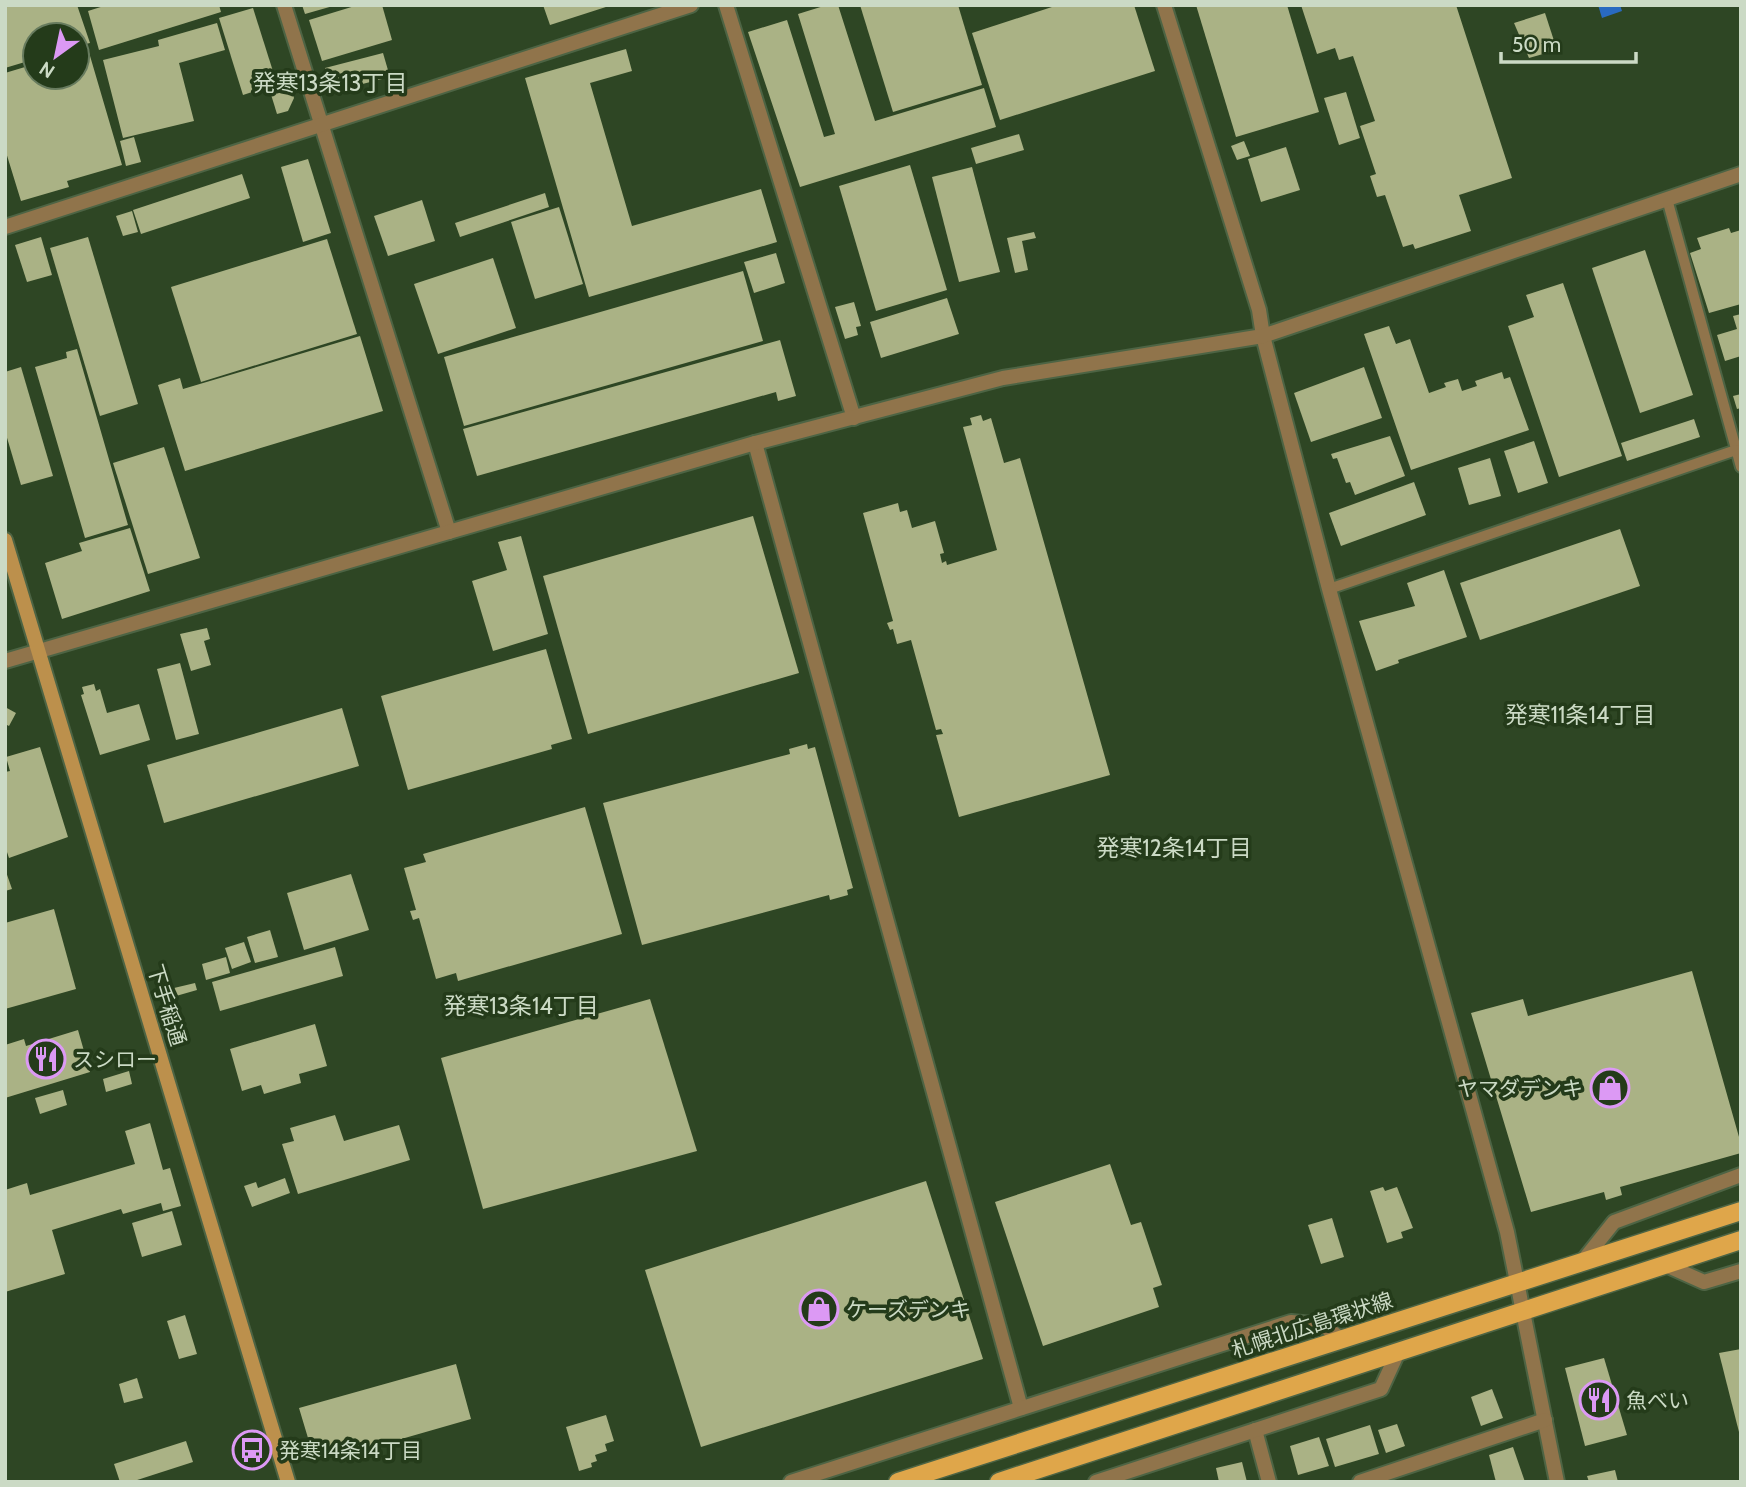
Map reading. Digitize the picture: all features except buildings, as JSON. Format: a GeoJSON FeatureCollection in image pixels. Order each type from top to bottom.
{"type":"FeatureCollection","features":[{"type":"Feature","properties":{"kind":"main road","name":"下手稲通"},"geometry":{"type":"LineString","coordinates":[[5,540],[288,1482]]}},
{"type":"Feature","properties":{"kind":"main road","name":"札幌北広島環状線"},"geometry":{"type":"LineString","coordinates":[[898,1482],[1741,1211]]}},
{"type":"Feature","properties":{"kind":"main road"},"geometry":{"type":"LineString","coordinates":[[999,1482],[1741,1240]]}},
{"type":"Feature","properties":{"kind":"street"},"geometry":{"type":"LineString","coordinates":[[284,5],[319,125],[449,533]]}},
{"type":"Feature","properties":{"kind":"street"},"geometry":{"type":"LineString","coordinates":[[5,227],[691,5]]}},
{"type":"Feature","properties":{"kind":"street"},"geometry":{"type":"LineString","coordinates":[[726,5],[854,418]]}},
{"type":"Feature","properties":{"kind":"street"},"geometry":{"type":"LineString","coordinates":[[1164,5],[1259,310],[1263,336],[1329,589],[1507,1232],[1558,1482]]}},
{"type":"Feature","properties":{"kind":"street"},"geometry":{"type":"LineString","coordinates":[[5,661],[755,443],[1003,378],[1263,336],[1741,174]]}},
{"type":"Feature","properties":{"kind":"street"},"geometry":{"type":"LineString","coordinates":[[755,443],[1021,1408]]}},
{"type":"Feature","properties":{"kind":"street"},"geometry":{"type":"LineString","coordinates":[[1582,1262],[1614,1222],[1741,1175]]}},
{"type":"Feature","properties":{"kind":"street"},"geometry":{"type":"LineString","coordinates":[[1666,1265],[1704,1282],[1741,1271]]}},
{"type":"Feature","properties":{"kind":"street"},"geometry":{"type":"LineString","coordinates":[[791,1482],[1291,1322],[1323,1325],[1341,1339]]}},
{"type":"Feature","properties":{"kind":"street"},"geometry":{"type":"LineString","coordinates":[[1096,1482],[1381,1389],[1398,1352]]}},
{"type":"Feature","properties":{"kind":"street"},"geometry":{"type":"LineString","coordinates":[[1360,1482],[1545,1420]]}},
{"type":"Feature","properties":{"kind":"street"},"geometry":{"type":"LineString","coordinates":[[1255,1430],[1269,1482]]}},
{"type":"Feature","properties":{"kind":"lane"},"geometry":{"type":"LineString","coordinates":[[1667,199],[1741,467]]}},
{"type":"Feature","properties":{"kind":"lane"},"geometry":{"type":"LineString","coordinates":[[1329,589],[1736,450]]}},
{"type":"Feature","properties":{"kind":"water"},"geometry":{"type":"Polygon","coordinates":[[[1598,5],[1620,5],[1622,11],[1602,18],[1598,5]]]}},
{"type":"Feature","properties":{"kind":"place","name":"スシロー"},"geometry":{"type":"Point","coordinates":[46,1059]}},
{"type":"Feature","properties":{"kind":"place","name":"ヤマダデンキ"},"geometry":{"type":"Point","coordinates":[1610,1088]}},
{"type":"Feature","properties":{"kind":"place","name":"ケーズデンキ"},"geometry":{"type":"Point","coordinates":[819,1309]}},
{"type":"Feature","properties":{"kind":"place","name":"魚べい"},"geometry":{"type":"Point","coordinates":[1599,1400]}},
{"type":"Feature","properties":{"kind":"place","name":"発寒14条14丁目"},"geometry":{"type":"Point","coordinates":[252,1450]}},
{"type":"Feature","properties":{"kind":"district","name":"発寒13条13丁目"},"geometry":{"type":"Point","coordinates":[330,83]}},
{"type":"Feature","properties":{"kind":"district","name":"発寒11条14丁目"},"geometry":{"type":"Point","coordinates":[1580,715]}},
{"type":"Feature","properties":{"kind":"district","name":"発寒12条14丁目"},"geometry":{"type":"Point","coordinates":[1174,848]}},
{"type":"Feature","properties":{"kind":"district","name":"発寒13条14丁目"},"geometry":{"type":"Point","coordinates":[521,1006]}}]}
